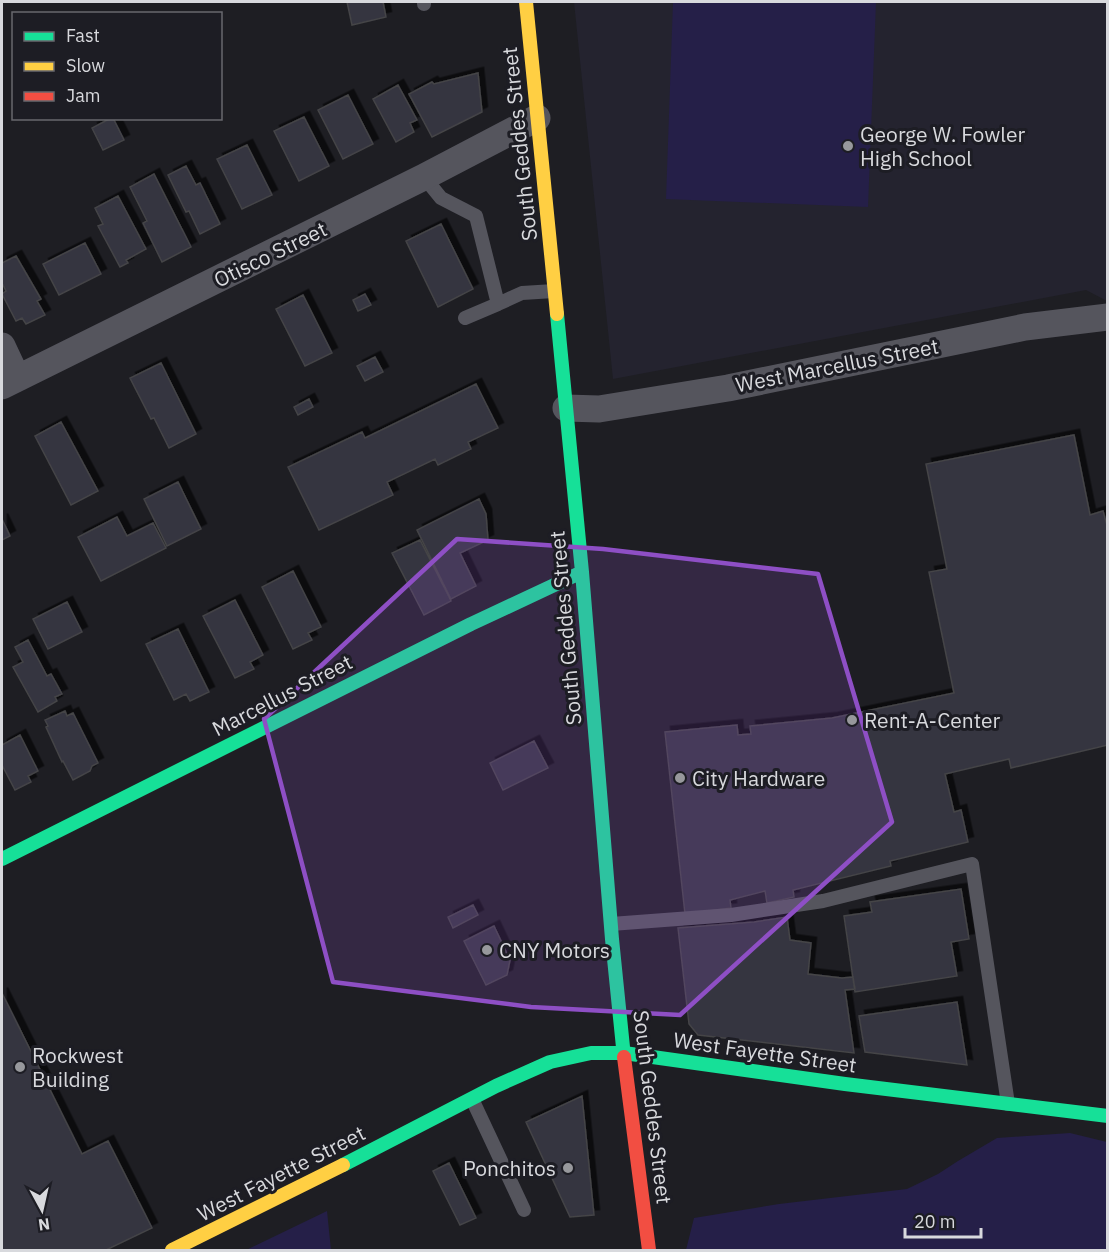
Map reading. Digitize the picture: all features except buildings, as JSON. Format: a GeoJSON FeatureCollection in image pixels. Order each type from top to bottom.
{"type":"FeatureCollection","features":[{"type":"Feature","properties":{"kind":"street","name":"South Geddes Street"},"geometry":{"type":"LineString","coordinates":[[526,2],[582,572],[611,924],[624,1053],[649,1251]]}},
{"type":"Feature","properties":{"kind":"street","name":"Otisco Street"},"geometry":{"type":"LineString","coordinates":[[9,382],[424,177],[537,118]]}},
{"type":"Feature","properties":{"kind":"street","name":"West Marcellus Street"},"geometry":{"type":"LineString","coordinates":[[566,408],[599,410],[728,387],[1025,327],[1107,317]]}},
{"type":"Feature","properties":{"kind":"street"},"geometry":{"type":"LineString","coordinates":[[2,346],[9,382]]}},
{"type":"Feature","properties":{"kind":"street","name":"Marcellus Street"},"geometry":{"type":"LineString","coordinates":[[2,859],[582,572]]}},
{"type":"Feature","properties":{"kind":"street","name":"West Fayette Street"},"geometry":{"type":"LineString","coordinates":[[172,1251],[496,1086],[550,1062],[591,1053],[624,1053],[845,1084],[1107,1116]]}},
{"type":"Feature","properties":{"kind":"lane"},"geometry":{"type":"LineString","coordinates":[[424,177],[441,198],[476,216],[498,303]]}},
{"type":"Feature","properties":{"kind":"lane"},"geometry":{"type":"LineString","coordinates":[[465,318],[522,292],[554,291]]}},
{"type":"Feature","properties":{"kind":"lane"},"geometry":{"type":"LineString","coordinates":[[611,924],[730,915],[823,901],[972,864],[1008,1104]]}},
{"type":"Feature","properties":{"kind":"lane"},"geometry":{"type":"LineString","coordinates":[[472,1099],[524,1210]]}},
{"type":"Feature","properties":{"kind":"highlighted area"},"geometry":{"type":"Polygon","coordinates":[[[457,539],[603,549],[818,574],[892,822],[680,1015],[531,1007],[333,982],[264,719],[457,539]]]}},
{"type":"Feature","properties":{"kind":"shaded area","name":"George W. Fowler High School"},"geometry":{"type":"Polygon","coordinates":[[[574,2],[1107,2],[1107,301],[1086,290],[613,379],[574,2]]]}},
{"type":"Feature","properties":{"kind":"shaded area"},"geometry":{"type":"Polygon","coordinates":[[[673,2],[876,2],[868,207],[666,199],[673,2]]]}},
{"type":"Feature","properties":{"kind":"shaded area"},"geometry":{"type":"Polygon","coordinates":[[[1070,1133],[1107,1142],[1107,1250],[686,1250],[694,1218],[779,1204],[907,1189],[938,1174],[997,1138],[1070,1133]]]}},
{"type":"Feature","properties":{"kind":"shaded area"},"geometry":{"type":"Polygon","coordinates":[[[327,1211],[331,1250],[246,1250],[327,1211]]]}},
{"type":"Feature","properties":{"kind":"traffic: fast"},"geometry":{"type":"LineString","coordinates":[[557,314],[624,1057]]}},
{"type":"Feature","properties":{"kind":"traffic: fast"},"geometry":{"type":"LineString","coordinates":[[2,859],[471,624],[582,572]]}},
{"type":"Feature","properties":{"kind":"traffic: fast"},"geometry":{"type":"LineString","coordinates":[[343,1165],[496,1086],[550,1062],[591,1053],[624,1053],[845,1084],[1108,1116]]}},
{"type":"Feature","properties":{"kind":"traffic: slow"},"geometry":{"type":"LineString","coordinates":[[526,2],[557,314]]}},
{"type":"Feature","properties":{"kind":"traffic: slow"},"geometry":{"type":"LineString","coordinates":[[172,1250],[343,1165]]}},
{"type":"Feature","properties":{"kind":"traffic: jam"},"geometry":{"type":"LineString","coordinates":[[624,1057],[649,1250]]}},
{"type":"Feature","properties":{"kind":"place","name":"George W. Fowler High School"},"geometry":{"type":"Point","coordinates":[848,146]}},
{"type":"Feature","properties":{"kind":"place","name":"Rent-A-Center"},"geometry":{"type":"Point","coordinates":[852,720]}},
{"type":"Feature","properties":{"kind":"place","name":"City Hardware"},"geometry":{"type":"Point","coordinates":[680,778]}},
{"type":"Feature","properties":{"kind":"place","name":"CNY Motors"},"geometry":{"type":"Point","coordinates":[487,950]}},
{"type":"Feature","properties":{"kind":"place","name":"Rockwest Building"},"geometry":{"type":"Point","coordinates":[20,1067]}},
{"type":"Feature","properties":{"kind":"place","name":"Ponchitos"},"geometry":{"type":"Point","coordinates":[568,1168]}}]}
